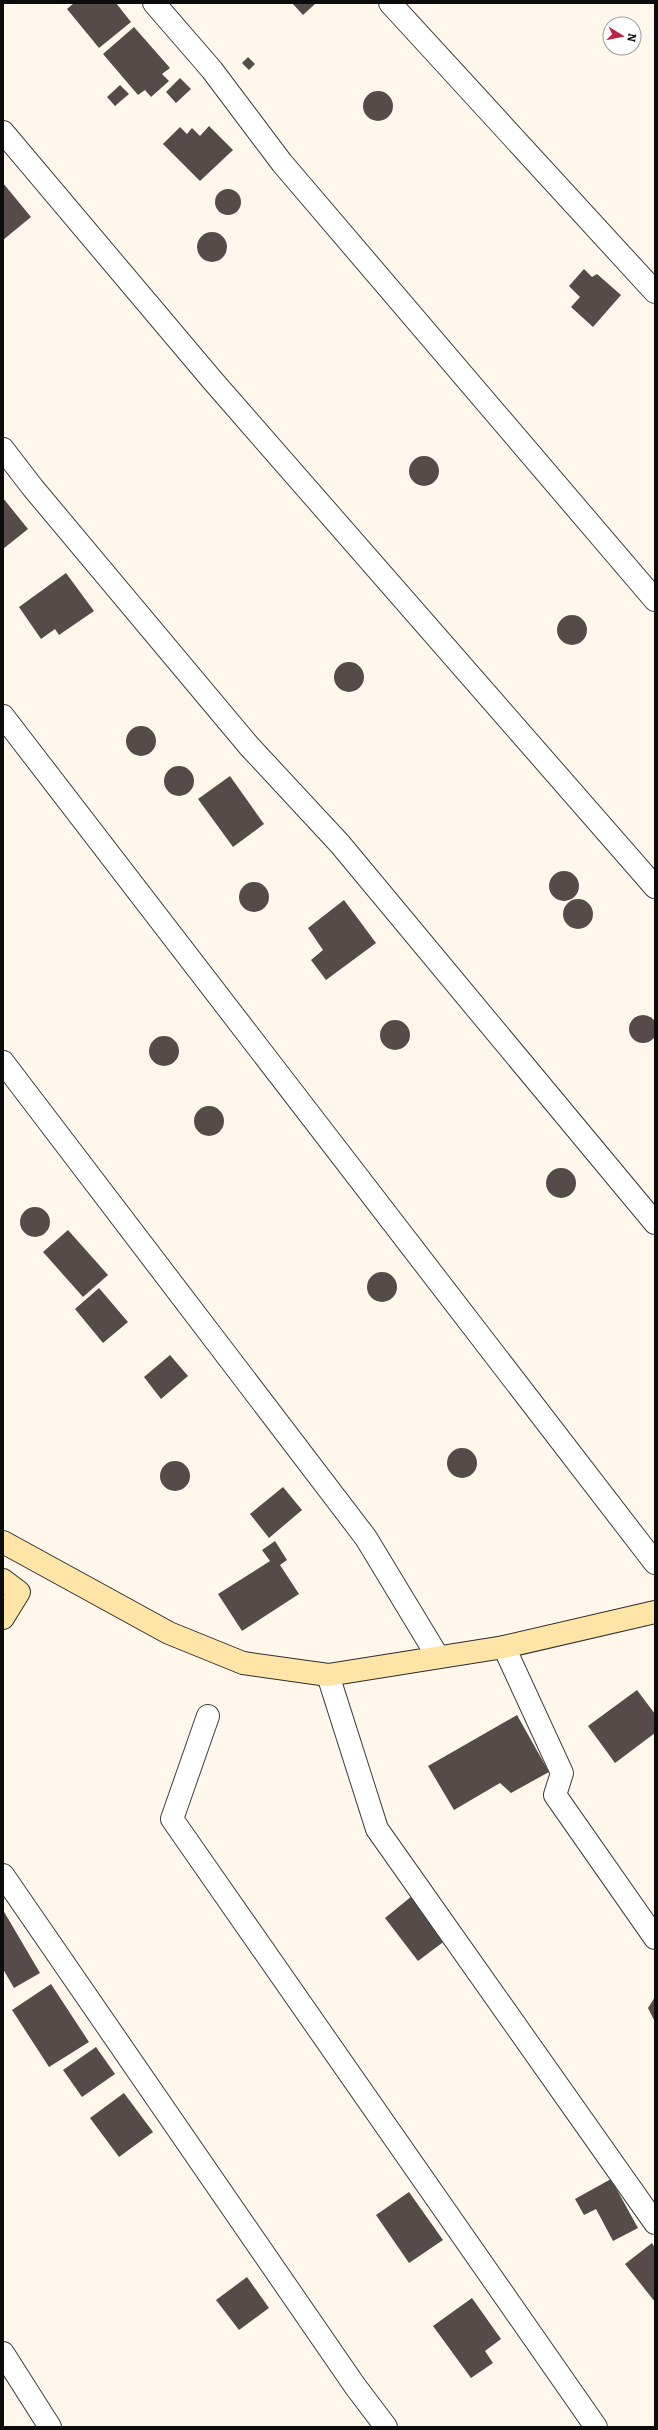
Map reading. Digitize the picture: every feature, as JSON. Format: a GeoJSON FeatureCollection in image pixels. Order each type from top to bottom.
{"type":"FeatureCollection","features":[{"type":"Feature","properties":{"kind":"street"},"geometry":{"type":"LineString","coordinates":[[154,3],[212,70],[282,163],[655,600]]}},
{"type":"Feature","properties":{"kind":"street"},"geometry":{"type":"LineString","coordinates":[[390,3],[655,292]]}},
{"type":"Feature","properties":{"kind":"street"},"geometry":{"type":"LineString","coordinates":[[3,132],[213,381],[655,887]]}},
{"type":"Feature","properties":{"kind":"street"},"geometry":{"type":"LineString","coordinates":[[3,449],[33,488],[249,746],[340,844],[655,1223]]}},
{"type":"Feature","properties":{"kind":"street"},"geometry":{"type":"LineString","coordinates":[[3,716],[655,1563]]}},
{"type":"Feature","properties":{"kind":"street"},"geometry":{"type":"LineString","coordinates":[[3,1062],[366,1538],[438,1657]]}},
{"type":"Feature","properties":{"kind":"street"},"geometry":{"type":"LineString","coordinates":[[3,1542],[177,1636],[243,1663],[328,1675],[504,1646],[655,1612]]}},
{"type":"Feature","properties":{"kind":"street"},"geometry":{"type":"LineString","coordinates":[[3,1580],[19,1592],[3,1618]]}},
{"type":"Feature","properties":{"kind":"street"},"geometry":{"type":"LineString","coordinates":[[504,1646],[562,1773],[555,1795],[655,1938]]}},
{"type":"Feature","properties":{"kind":"street"},"geometry":{"type":"LineString","coordinates":[[328,1675],[377,1828],[655,2223]]}},
{"type":"Feature","properties":{"kind":"street"},"geometry":{"type":"LineString","coordinates":[[208,1716],[172,1818],[596,2427]]}},
{"type":"Feature","properties":{"kind":"street"},"geometry":{"type":"LineString","coordinates":[[3,1875],[355,2386],[386,2427]]}},
{"type":"Feature","properties":{"kind":"street"},"geometry":{"type":"LineString","coordinates":[[3,2353],[50,2427]]}},
{"type":"Feature","properties":{"kind":"building"},"geometry":{"type":"Polygon","coordinates":[[[74,3],[116,3],[131,22],[99,48],[67,9],[74,3]]]}},
{"type":"Feature","properties":{"kind":"building"},"geometry":{"type":"Polygon","coordinates":[[[292,3],[316,3],[303,15],[292,3]]]}},
{"type":"Feature","properties":{"kind":"building"},"geometry":{"type":"Polygon","coordinates":[[[134,27],[170,68],[162,74],[169,81],[151,97],[145,90],[138,95],[103,54],[134,27]]]}},
{"type":"Feature","properties":{"kind":"building"},"geometry":{"type":"Polygon","coordinates":[[[248,57],[255,64],[249,70],[242,63],[248,57]]]}},
{"type":"Feature","properties":{"kind":"building"},"geometry":{"type":"Polygon","coordinates":[[[180,78],[191,89],[176,103],[166,92],[180,78]]]}},
{"type":"Feature","properties":{"kind":"building"},"geometry":{"type":"Polygon","coordinates":[[[120,85],[129,94],[115,106],[107,97],[120,85]]]}},
{"type":"Feature","properties":{"kind":"building"},"geometry":{"type":"Polygon","coordinates":[[[378,91],[389,95],[393,106],[389,117],[378,121],[367,117],[363,106],[367,95],[378,91]]]}},
{"type":"Feature","properties":{"kind":"building"},"geometry":{"type":"Polygon","coordinates":[[[209,126],[233,150],[200,181],[163,144],[180,127],[187,134],[192,128],[200,136],[209,126]]]}},
{"type":"Feature","properties":{"kind":"building"},"geometry":{"type":"Polygon","coordinates":[[[3,183],[31,217],[3,240],[3,183]]]}},
{"type":"Feature","properties":{"kind":"building"},"geometry":{"type":"Polygon","coordinates":[[[228,189],[237,193],[241,202],[237,211],[228,215],[219,211],[215,202],[219,193],[228,189]]]}},
{"type":"Feature","properties":{"kind":"building"},"geometry":{"type":"Polygon","coordinates":[[[212,232],[218,233],[226,241],[226,253],[218,261],[212,262],[206,261],[198,253],[197,247],[198,241],[206,233],[212,232]]]}},
{"type":"Feature","properties":{"kind":"building"},"geometry":{"type":"Polygon","coordinates":[[[584,269],[592,277],[597,274],[621,295],[593,327],[571,307],[580,297],[569,286],[584,269]]]}},
{"type":"Feature","properties":{"kind":"building"},"geometry":{"type":"Polygon","coordinates":[[[424,456],[430,457],[438,465],[438,477],[430,485],[424,486],[418,485],[410,477],[409,471],[410,465],[418,457],[424,456]]]}},
{"type":"Feature","properties":{"kind":"building"},"geometry":{"type":"Polygon","coordinates":[[[3,498],[28,529],[3,549],[3,498]]]}},
{"type":"Feature","properties":{"kind":"building"},"geometry":{"type":"Polygon","coordinates":[[[66,573],[94,611],[59,635],[55,629],[41,639],[19,607],[66,573]]]}},
{"type":"Feature","properties":{"kind":"building"},"geometry":{"type":"Polygon","coordinates":[[[572,615],[582,620],[587,630],[582,640],[572,645],[562,640],[557,630],[562,620],[572,615]]]}},
{"type":"Feature","properties":{"kind":"building"},"geometry":{"type":"Polygon","coordinates":[[[349,662],[355,663],[363,671],[363,683],[355,691],[349,692],[343,691],[335,683],[334,677],[335,671],[343,663],[349,662]]]}},
{"type":"Feature","properties":{"kind":"building"},"geometry":{"type":"Polygon","coordinates":[[[141,726],[147,727],[155,735],[155,747],[147,755],[141,756],[135,755],[127,747],[126,741],[127,735],[135,727],[141,726]]]}},
{"type":"Feature","properties":{"kind":"building"},"geometry":{"type":"Polygon","coordinates":[[[179,766],[185,767],[193,775],[193,787],[185,795],[179,796],[173,795],[165,787],[164,781],[165,775],[173,767],[179,766]]]}},
{"type":"Feature","properties":{"kind":"building"},"geometry":{"type":"Polygon","coordinates":[[[230,776],[264,824],[233,847],[198,799],[230,776]]]}},
{"type":"Feature","properties":{"kind":"building"},"geometry":{"type":"Polygon","coordinates":[[[564,871],[574,876],[579,886],[574,896],[564,901],[554,896],[549,886],[554,876],[564,871]]]}},
{"type":"Feature","properties":{"kind":"building"},"geometry":{"type":"Polygon","coordinates":[[[254,882],[264,887],[269,897],[264,907],[254,912],[244,907],[239,897],[244,887],[254,882]]]}},
{"type":"Feature","properties":{"kind":"building"},"geometry":{"type":"Polygon","coordinates":[[[578,899],[588,904],[593,914],[588,924],[578,929],[568,924],[563,914],[568,904],[578,899]]]}},
{"type":"Feature","properties":{"kind":"building"},"geometry":{"type":"Polygon","coordinates":[[[344,900],[376,943],[326,980],[311,960],[323,950],[308,928],[344,900]]]}},
{"type":"Feature","properties":{"kind":"building"},"geometry":{"type":"Polygon","coordinates":[[[643,1015],[653,1019],[657,1029],[653,1039],[643,1043],[633,1039],[629,1029],[633,1019],[643,1015]]]}},
{"type":"Feature","properties":{"kind":"building"},"geometry":{"type":"Polygon","coordinates":[[[395,1020],[401,1021],[409,1029],[409,1041],[401,1049],[395,1050],[389,1049],[381,1041],[380,1035],[381,1029],[389,1021],[395,1020]]]}},
{"type":"Feature","properties":{"kind":"building"},"geometry":{"type":"Polygon","coordinates":[[[164,1036],[174,1041],[179,1051],[174,1061],[164,1066],[154,1061],[149,1051],[154,1041],[164,1036]]]}},
{"type":"Feature","properties":{"kind":"building"},"geometry":{"type":"Polygon","coordinates":[[[209,1106],[219,1111],[224,1121],[219,1131],[209,1136],[199,1131],[194,1121],[199,1111],[209,1106]]]}},
{"type":"Feature","properties":{"kind":"building"},"geometry":{"type":"Polygon","coordinates":[[[561,1168],[571,1173],[576,1183],[571,1193],[561,1198],[551,1193],[546,1183],[551,1173],[561,1168]]]}},
{"type":"Feature","properties":{"kind":"building"},"geometry":{"type":"Polygon","coordinates":[[[35,1207],[45,1212],[50,1222],[45,1232],[35,1237],[25,1232],[20,1222],[25,1212],[35,1207]]]}},
{"type":"Feature","properties":{"kind":"building"},"geometry":{"type":"Polygon","coordinates":[[[68,1230],[108,1275],[83,1297],[43,1252],[68,1230]]]}},
{"type":"Feature","properties":{"kind":"building"},"geometry":{"type":"Polygon","coordinates":[[[382,1272],[392,1277],[397,1287],[392,1297],[382,1302],[372,1297],[367,1287],[372,1277],[382,1272]]]}},
{"type":"Feature","properties":{"kind":"building"},"geometry":{"type":"Polygon","coordinates":[[[99,1288],[128,1322],[103,1343],[75,1309],[99,1288]]]}},
{"type":"Feature","properties":{"kind":"building"},"geometry":{"type":"Polygon","coordinates":[[[170,1355],[188,1376],[161,1399],[144,1377],[170,1355]]]}},
{"type":"Feature","properties":{"kind":"building"},"geometry":{"type":"Polygon","coordinates":[[[462,1448],[472,1453],[477,1463],[472,1473],[462,1478],[452,1473],[447,1463],[452,1453],[462,1448]]]}},
{"type":"Feature","properties":{"kind":"building"},"geometry":{"type":"Polygon","coordinates":[[[175,1461],[185,1466],[190,1476],[185,1486],[175,1491],[165,1486],[160,1476],[165,1466],[175,1461]]]}},
{"type":"Feature","properties":{"kind":"building"},"geometry":{"type":"Polygon","coordinates":[[[283,1487],[302,1510],[269,1538],[250,1514],[283,1487]]]}},
{"type":"Feature","properties":{"kind":"building"},"geometry":{"type":"Polygon","coordinates":[[[275,1541],[287,1560],[280,1565],[299,1594],[242,1631],[218,1594],[270,1561],[262,1550],[275,1541]]]}},
{"type":"Feature","properties":{"kind":"building"},"geometry":{"type":"Polygon","coordinates":[[[637,1690],[655,1714],[655,1733],[615,1763],[588,1726],[637,1690]]]}},
{"type":"Feature","properties":{"kind":"building"},"geometry":{"type":"Polygon","coordinates":[[[517,1715],[549,1772],[511,1793],[500,1783],[454,1810],[428,1766],[517,1715]]]}},
{"type":"Feature","properties":{"kind":"building"},"geometry":{"type":"Polygon","coordinates":[[[412,1896],[446,1940],[418,1961],[385,1918],[412,1896]]]}},
{"type":"Feature","properties":{"kind":"building"},"geometry":{"type":"Polygon","coordinates":[[[3,1910],[40,1973],[14,1988],[3,1969],[3,1910]]]}},
{"type":"Feature","properties":{"kind":"building"},"geometry":{"type":"Polygon","coordinates":[[[51,1984],[89,2042],[49,2067],[12,2010],[51,1984]]]}},
{"type":"Feature","properties":{"kind":"building"},"geometry":{"type":"Polygon","coordinates":[[[655,1997],[655,2022],[648,2008],[655,1997]]]}},
{"type":"Feature","properties":{"kind":"building"},"geometry":{"type":"Polygon","coordinates":[[[96,2047],[115,2074],[82,2097],[63,2070],[96,2047]]]}},
{"type":"Feature","properties":{"kind":"building"},"geometry":{"type":"Polygon","coordinates":[[[124,2093],[153,2132],[119,2157],[90,2118],[124,2093]]]}},
{"type":"Feature","properties":{"kind":"building"},"geometry":{"type":"Polygon","coordinates":[[[611,2179],[638,2228],[613,2241],[596,2209],[584,2215],[575,2199],[611,2179]]]}},
{"type":"Feature","properties":{"kind":"building"},"geometry":{"type":"Polygon","coordinates":[[[409,2192],[443,2240],[409,2263],[376,2215],[409,2192]]]}},
{"type":"Feature","properties":{"kind":"building"},"geometry":{"type":"Polygon","coordinates":[[[652,2243],[655,2248],[655,2302],[625,2264],[652,2243]]]}},
{"type":"Feature","properties":{"kind":"building"},"geometry":{"type":"Polygon","coordinates":[[[247,2277],[269,2308],[239,2330],[216,2300],[247,2277]]]}},
{"type":"Feature","properties":{"kind":"building"},"geometry":{"type":"Polygon","coordinates":[[[472,2298],[501,2339],[485,2351],[493,2363],[471,2378],[433,2326],[472,2298]]]}}]}
